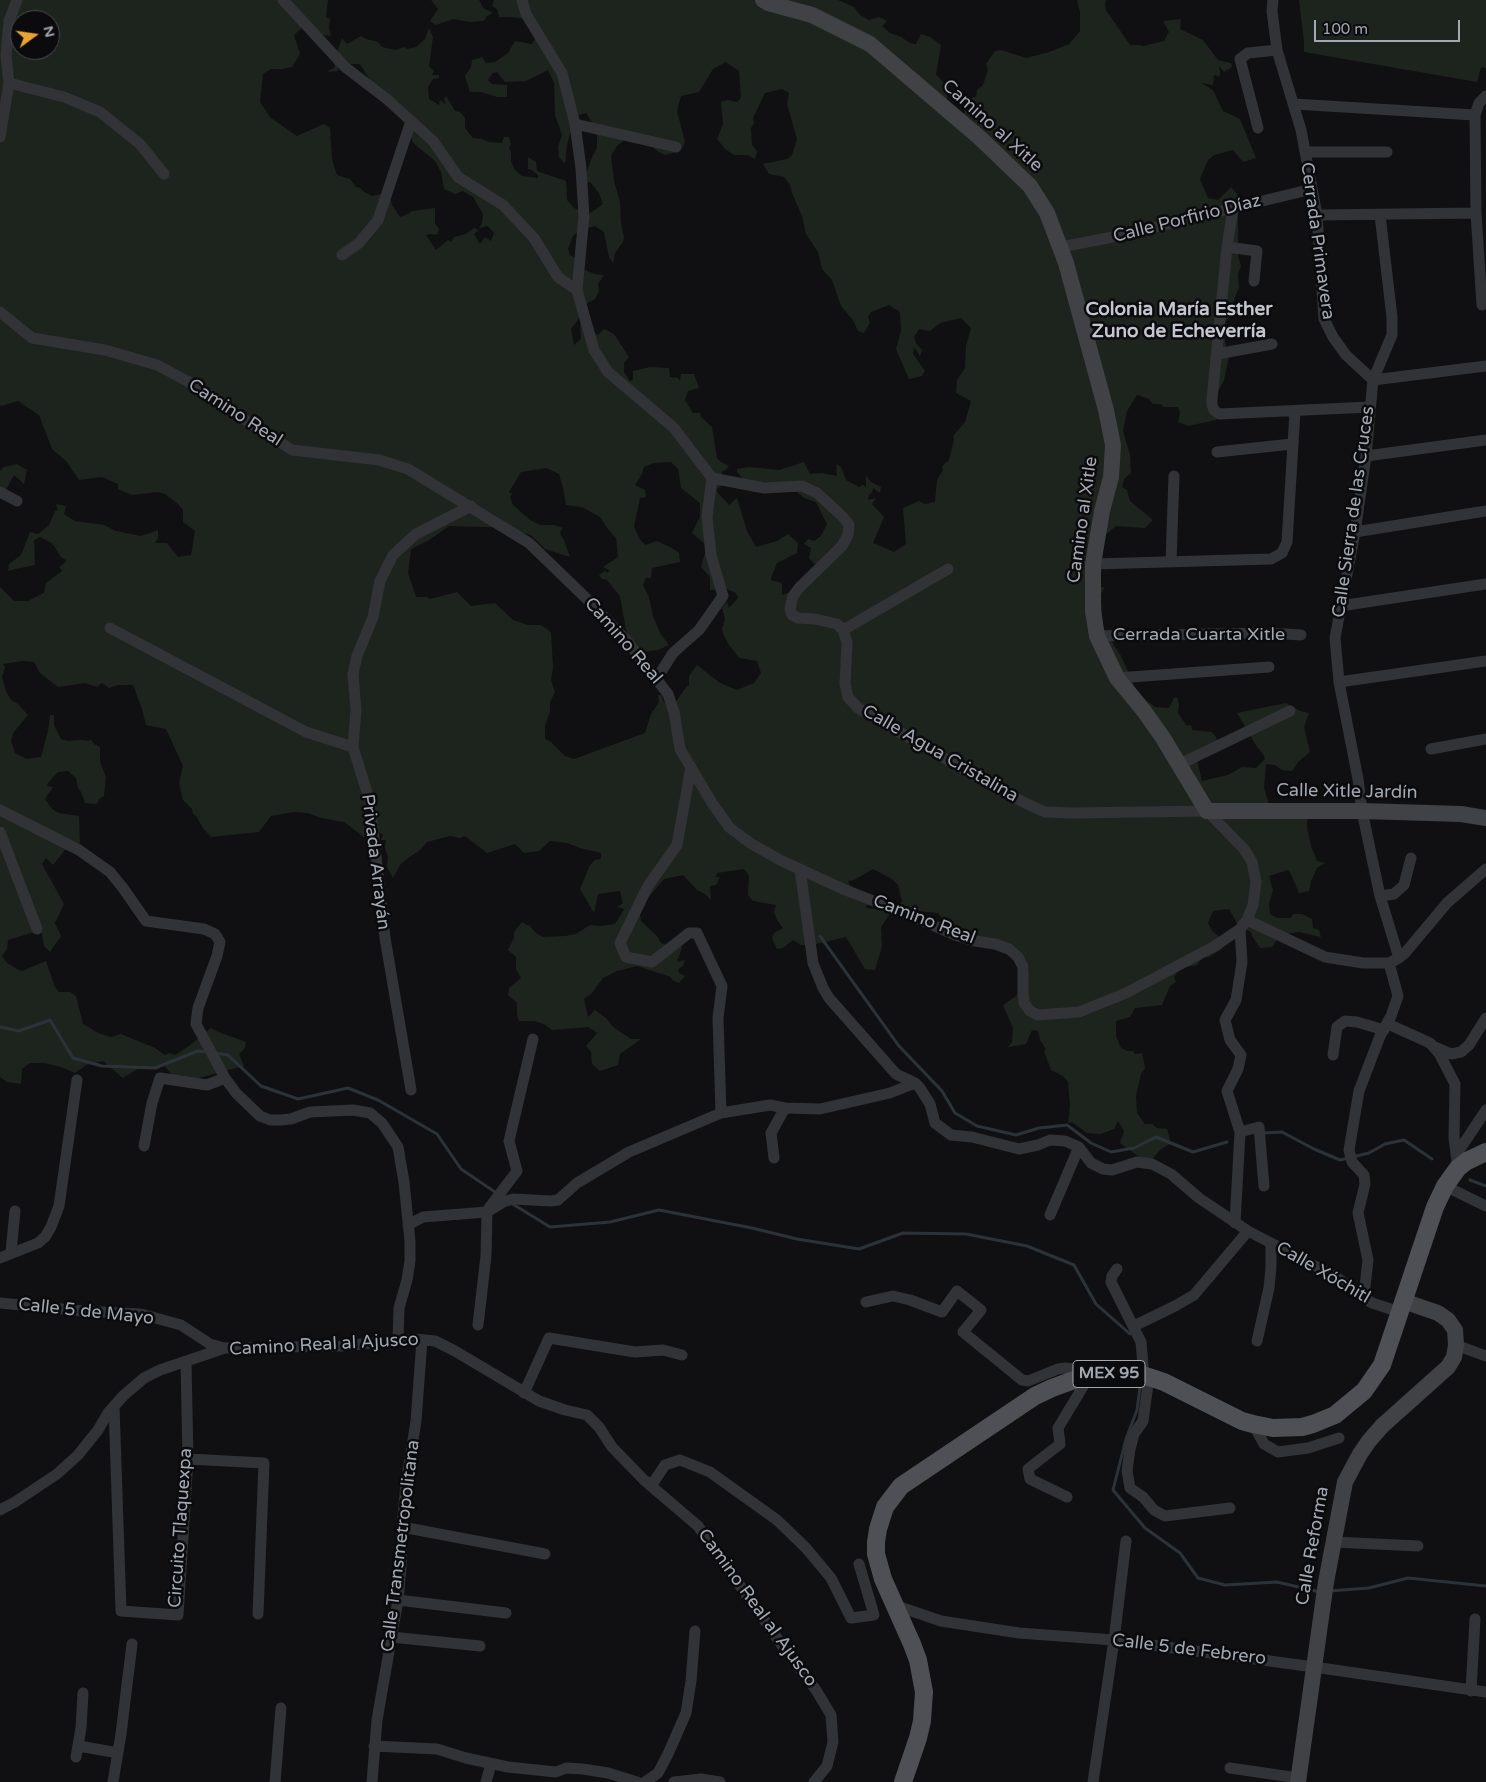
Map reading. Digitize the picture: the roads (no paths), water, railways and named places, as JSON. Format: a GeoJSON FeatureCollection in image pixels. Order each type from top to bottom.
{"type":"FeatureCollection","features":[{"type":"Feature","properties":{"kind":"main road","name":"MEX 95"},"geometry":{"type":"LineString","coordinates":[[903,1782],[922,1722],[924,1692],[912,1644],[879,1567],[876,1542],[881,1518],[885,1507],[893,1495],[912,1477],[1035,1396],[1087,1376],[1116,1373],[1147,1377],[1164,1382],[1221,1411],[1253,1424],[1273,1428],[1302,1427],[1325,1419],[1344,1408],[1364,1391],[1382,1365],[1435,1207],[1445,1186],[1457,1161],[1483,1154]]}},
{"type":"Feature","properties":{"kind":"street"},"geometry":{"type":"LineString","coordinates":[[0,137],[9,83],[6,56],[9,21],[17,0]]}},
{"type":"Feature","properties":{"kind":"street"},"geometry":{"type":"LineString","coordinates":[[283,0],[345,67],[388,100],[433,141],[458,177],[503,205],[534,238],[558,277],[577,290]]}},
{"type":"Feature","properties":{"kind":"street"},"geometry":{"type":"LineString","coordinates":[[522,0],[526,14],[562,73],[575,124],[581,168],[584,216],[577,290],[594,350],[608,372],[674,428],[712,478],[764,488],[802,486],[817,493],[843,517],[849,525],[848,535],[842,546],[793,596],[790,609],[792,614],[798,618],[815,619],[837,624],[844,630],[948,569]]}},
{"type":"Feature","properties":{"kind":"street","name":"Camino al Xitle"},"geometry":{"type":"LineString","coordinates":[[763,0],[812,15],[870,44],[980,138],[1030,186],[1046,213],[1061,247],[1106,410],[1113,446],[1111,477],[1102,511],[1093,564],[1092,611],[1097,636],[1117,678],[1163,738],[1207,810]]}},
{"type":"Feature","properties":{"kind":"street","name":"Cerrada Primavera"},"geometry":{"type":"LineString","coordinates":[[1274,0],[1272,11],[1277,50],[1294,104],[1317,215],[1324,319],[1333,337],[1346,355],[1373,380]]}},
{"type":"Feature","properties":{"kind":"street"},"geometry":{"type":"LineString","coordinates":[[1258,128],[1240,59],[1248,53],[1277,50]]}},
{"type":"Feature","properties":{"kind":"street"},"geometry":{"type":"LineString","coordinates":[[9,83],[64,97],[100,112],[140,144],[164,174]]}},
{"type":"Feature","properties":{"kind":"street"},"geometry":{"type":"LineString","coordinates":[[1482,305],[1476,213],[1474,116],[1479,103],[1486,96]]}},
{"type":"Feature","properties":{"kind":"street"},"geometry":{"type":"LineString","coordinates":[[1294,104],[1474,116]]}},
{"type":"Feature","properties":{"kind":"street"},"geometry":{"type":"LineString","coordinates":[[342,255],[359,243],[378,220],[412,121]]}},
{"type":"Feature","properties":{"kind":"street"},"geometry":{"type":"LineString","coordinates":[[575,124],[676,147]]}},
{"type":"Feature","properties":{"kind":"street"},"geometry":{"type":"LineString","coordinates":[[1305,152],[1387,152]]}},
{"type":"Feature","properties":{"kind":"street","name":"Calle Porfirio Díaz"},"geometry":{"type":"LineString","coordinates":[[1061,247],[1123,235],[1312,188]]}},
{"type":"Feature","properties":{"kind":"street"},"geometry":{"type":"LineString","coordinates":[[1233,208],[1227,247],[1212,399],[1214,410],[1219,414],[1370,407]]}},
{"type":"Feature","properties":{"kind":"street"},"geometry":{"type":"LineString","coordinates":[[1317,215],[1476,213]]}},
{"type":"Feature","properties":{"kind":"street","name":"Calle Sierra de las Cruces"},"geometry":{"type":"LineString","coordinates":[[1364,1296],[1368,1260],[1358,1210],[1365,1184],[1362,1172],[1351,1160],[1350,1144],[1359,1091],[1398,996],[1394,960],[1362,811],[1358,779],[1339,682],[1335,638],[1355,532],[1366,456],[1373,380],[1392,335],[1392,317],[1380,215]]}},
{"type":"Feature","properties":{"kind":"street"},"geometry":{"type":"LineString","coordinates":[[1227,247],[1257,251],[1254,281]]}},
{"type":"Feature","properties":{"kind":"street","name":"Camino Real"},"geometry":{"type":"LineString","coordinates":[[0,312],[32,338],[105,350],[157,365],[222,402],[247,422],[292,450],[379,460],[408,469],[529,543],[627,641],[657,678],[668,694],[674,712],[680,749],[729,828],[750,843],[782,861],[843,889],[906,913],[955,935],[1009,949],[1018,957],[1023,967],[1024,1003],[1030,1011],[1038,1016],[1079,1012],[1126,993],[1215,946],[1243,924]]}},
{"type":"Feature","properties":{"kind":"street"},"geometry":{"type":"LineString","coordinates":[[1217,354],[1272,344]]}},
{"type":"Feature","properties":{"kind":"street"},"geometry":{"type":"LineString","coordinates":[[1373,380],[1486,366]]}},
{"type":"Feature","properties":{"kind":"street"},"geometry":{"type":"LineString","coordinates":[[1093,564],[1271,560],[1282,553],[1287,542],[1295,410]]}},
{"type":"Feature","properties":{"kind":"street"},"geometry":{"type":"LineString","coordinates":[[1366,456],[1486,440]]}},
{"type":"Feature","properties":{"kind":"street"},"geometry":{"type":"LineString","coordinates":[[1217,452],[1292,444]]}},
{"type":"Feature","properties":{"kind":"street"},"geometry":{"type":"LineString","coordinates":[[1172,562],[1174,476]]}},
{"type":"Feature","properties":{"kind":"street"},"geometry":{"type":"LineString","coordinates":[[657,678],[673,653],[699,630],[723,596],[711,555],[706,517],[712,478]]}},
{"type":"Feature","properties":{"kind":"street"},"geometry":{"type":"LineString","coordinates":[[0,492],[17,501]]}},
{"type":"Feature","properties":{"kind":"street","name":"Privada Arrayán"},"geometry":{"type":"LineString","coordinates":[[410,1090],[385,938],[370,802],[353,748],[356,710],[353,674],[357,656],[373,617],[380,581],[393,555],[416,534],[470,506]]}},
{"type":"Feature","properties":{"kind":"street"},"geometry":{"type":"LineString","coordinates":[[1355,532],[1486,511]]}},
{"type":"Feature","properties":{"kind":"street"},"geometry":{"type":"LineString","coordinates":[[1340,606],[1486,584]]}},
{"type":"Feature","properties":{"kind":"street"},"geometry":{"type":"LineString","coordinates":[[110,628],[306,732],[353,748]]}},
{"type":"Feature","properties":{"kind":"street","name":"Calle Agua Cristalina"},"geometry":{"type":"LineString","coordinates":[[844,630],[846,642],[845,684],[848,696],[858,708],[976,777],[1027,804],[1045,812],[1073,813],[1207,810]]}},
{"type":"Feature","properties":{"kind":"street","name":"Cerrada Cuarta Xitle"},"geometry":{"type":"LineString","coordinates":[[1097,636],[1270,633],[1301,635]]}},
{"type":"Feature","properties":{"kind":"street"},"geometry":{"type":"LineString","coordinates":[[1339,682],[1486,661]]}},
{"type":"Feature","properties":{"kind":"street"},"geometry":{"type":"LineString","coordinates":[[1117,678],[1269,667]]}},
{"type":"Feature","properties":{"kind":"street"},"geometry":{"type":"LineString","coordinates":[[1178,765],[1290,711]]}},
{"type":"Feature","properties":{"kind":"street"},"geometry":{"type":"LineString","coordinates":[[1431,749],[1486,739]]}},
{"type":"Feature","properties":{"kind":"street"},"geometry":{"type":"LineString","coordinates":[[691,767],[677,845],[648,886],[620,943],[626,957],[652,962],[689,933],[697,933],[722,986],[718,1018],[721,1113]]}},
{"type":"Feature","properties":{"kind":"street"},"geometry":{"type":"LineString","coordinates":[[0,810],[79,850],[110,872],[146,921],[204,929],[215,934],[220,942],[217,956],[196,1015],[196,1024],[225,1078],[236,1093],[260,1116],[270,1120],[291,1119],[310,1112],[353,1110],[370,1114],[382,1123],[398,1147],[404,1182],[408,1225],[410,1261],[399,1308],[398,1341]]}},
{"type":"Feature","properties":{"kind":"street"},"geometry":{"type":"LineString","coordinates":[[1207,810],[1244,849],[1252,862],[1256,882],[1253,905],[1243,924],[1242,962],[1236,1000],[1225,1020],[1230,1040],[1241,1055],[1238,1069],[1227,1091],[1240,1132],[1235,1223]]}},
{"type":"Feature","properties":{"kind":"street","name":"Calle Xitle Jardín"},"geometry":{"type":"LineString","coordinates":[[1207,810],[1362,811],[1461,814],[1486,818]]}},
{"type":"Feature","properties":{"kind":"street"},"geometry":{"type":"LineString","coordinates":[[0,832],[37,929]]}},
{"type":"Feature","properties":{"kind":"street"},"geometry":{"type":"LineString","coordinates":[[1380,896],[1394,894],[1404,885],[1411,858]]}},
{"type":"Feature","properties":{"kind":"street"},"geometry":{"type":"LineString","coordinates":[[800,869],[813,964],[823,988],[829,998],[896,1074],[915,1083]]}},
{"type":"Feature","properties":{"kind":"street"},"geometry":{"type":"LineString","coordinates":[[1243,924],[1325,957],[1362,964],[1394,960],[1448,903],[1486,869]]}},
{"type":"Feature","properties":{"kind":"street"},"geometry":{"type":"LineString","coordinates":[[1333,1054],[1337,1027],[1345,1021],[1386,1027],[1424,1039],[1435,1047],[1451,1054],[1462,1052],[1469,1045],[1486,1018]]}},
{"type":"Feature","properties":{"kind":"street"},"geometry":{"type":"LineString","coordinates":[[408,1225],[423,1217],[487,1212],[504,1198],[517,1171],[509,1141],[533,1039]]}},
{"type":"Feature","properties":{"kind":"street"},"geometry":{"type":"LineString","coordinates":[[1435,1047],[1455,1084],[1454,1138],[1457,1161]]}},
{"type":"Feature","properties":{"kind":"street"},"geometry":{"type":"LineString","coordinates":[[144,1146],[152,1103],[160,1078],[207,1085],[225,1078]]}},
{"type":"Feature","properties":{"kind":"street"},"geometry":{"type":"LineString","coordinates":[[0,1258],[11,1252],[30,1247],[44,1237],[51,1227],[59,1206],[77,1080]]}},
{"type":"Feature","properties":{"kind":"street"},"geometry":{"type":"LineString","coordinates":[[504,1198],[558,1200],[577,1183],[629,1152],[721,1113],[770,1105],[785,1108],[820,1109],[890,1094],[915,1083]]}},
{"type":"Feature","properties":{"kind":"street","name":"Calle Xóchitl"},"geometry":{"type":"LineString","coordinates":[[915,1083],[930,1104],[935,1124],[951,1134],[972,1137],[1019,1149],[1050,1140],[1065,1141],[1078,1147],[1091,1162],[1103,1169],[1112,1170],[1137,1162],[1152,1164],[1171,1174],[1199,1198],[1235,1223],[1336,1277],[1372,1302],[1401,1306]]}},
{"type":"Feature","properties":{"kind":"street"},"geometry":{"type":"LineString","coordinates":[[774,1158],[771,1133],[785,1108]]}},
{"type":"Feature","properties":{"kind":"street"},"geometry":{"type":"LineString","coordinates":[[1457,1161],[1486,1110]]}},
{"type":"Feature","properties":{"kind":"street"},"geometry":{"type":"LineString","coordinates":[[1240,1132],[1259,1127],[1264,1186]]}},
{"type":"Feature","properties":{"kind":"street"},"geometry":{"type":"LineString","coordinates":[[1050,1215],[1078,1147]]}},
{"type":"Feature","properties":{"kind":"street"},"geometry":{"type":"LineString","coordinates":[[1445,1186],[1486,1206]]}},
{"type":"Feature","properties":{"kind":"street"},"geometry":{"type":"LineString","coordinates":[[11,1252],[15,1211]]}},
{"type":"Feature","properties":{"kind":"street"},"geometry":{"type":"LineString","coordinates":[[478,1324],[486,1256],[487,1212]]}},
{"type":"Feature","properties":{"kind":"street"},"geometry":{"type":"LineString","coordinates":[[1134,1326],[1194,1295],[1248,1231]]}},
{"type":"Feature","properties":{"kind":"street"},"geometry":{"type":"LineString","coordinates":[[1257,1341],[1269,1288],[1271,1268],[1270,1243]]}},
{"type":"Feature","properties":{"kind":"street"},"geometry":{"type":"LineString","coordinates":[[1117,1269],[1112,1276],[1113,1288],[1134,1326],[1142,1347],[1147,1377],[1142,1421],[1134,1434],[1130,1449],[1127,1471],[1130,1488],[1143,1497],[1154,1510],[1165,1516],[1230,1508]]}},
{"type":"Feature","properties":{"kind":"street"},"geometry":{"type":"LineString","coordinates":[[866,1302],[893,1296],[942,1312],[957,1291],[981,1310],[963,1332],[1022,1380],[1028,1381],[1065,1368],[1074,1369],[1087,1376],[1058,1428],[1060,1444],[1028,1469],[1030,1479],[1066,1497]]}},
{"type":"Feature","properties":{"kind":"street","name":"Calle 5 de Mayo"},"geometry":{"type":"LineString","coordinates":[[0,1303],[140,1314],[181,1325],[210,1344],[225,1348]]}},
{"type":"Feature","properties":{"kind":"street"},"geometry":{"type":"LineString","coordinates":[[1401,1306],[1438,1313],[1448,1320],[1455,1330],[1456,1345],[1486,1356]]}},
{"type":"Feature","properties":{"kind":"street"},"geometry":{"type":"LineString","coordinates":[[524,1393],[549,1338],[627,1351],[663,1350],[682,1355]]}},
{"type":"Feature","properties":{"kind":"street","name":"Calle Transmetropolitana"},"geometry":{"type":"LineString","coordinates":[[372,1782],[374,1746],[390,1638],[398,1600],[402,1527],[406,1484],[416,1421],[422,1340]]}},
{"type":"Feature","properties":{"kind":"street","name":"Camino Real al Ajusco"},"geometry":{"type":"LineString","coordinates":[[0,1510],[57,1474],[78,1455],[114,1406],[144,1378],[160,1370],[225,1348],[341,1346],[398,1341],[435,1341],[540,1401],[587,1415],[599,1427],[612,1447],[651,1486],[698,1526],[816,1690],[831,1716],[833,1742],[827,1766],[814,1782]]}},
{"type":"Feature","properties":{"kind":"street","name":"Calle Reforma"},"geometry":{"type":"LineString","coordinates":[[1298,1780],[1325,1589],[1345,1482],[1360,1454],[1382,1426],[1448,1367],[1454,1358],[1456,1345]]}},
{"type":"Feature","properties":{"kind":"street","name":"Circuito Tlaquexpa"},"geometry":{"type":"LineString","coordinates":[[114,1406],[121,1611],[178,1615],[188,1459],[186,1362]]}},
{"type":"Feature","properties":{"kind":"street"},"geometry":{"type":"LineString","coordinates":[[1253,1424],[1264,1444],[1278,1452],[1308,1448],[1339,1438]]}},
{"type":"Feature","properties":{"kind":"street"},"geometry":{"type":"LineString","coordinates":[[188,1459],[264,1463],[258,1614]]}},
{"type":"Feature","properties":{"kind":"street"},"geometry":{"type":"LineString","coordinates":[[651,1486],[665,1465],[680,1460],[710,1472],[777,1520],[806,1548],[831,1578],[851,1618],[874,1615],[859,1564]]}},
{"type":"Feature","properties":{"kind":"street"},"geometry":{"type":"LineString","coordinates":[[402,1527],[545,1554]]}},
{"type":"Feature","properties":{"kind":"street"},"geometry":{"type":"LineString","coordinates":[[1093,1782],[1126,1542]]}},
{"type":"Feature","properties":{"kind":"street"},"geometry":{"type":"LineString","coordinates":[[1334,1542],[1418,1546]]}},
{"type":"Feature","properties":{"kind":"street"},"geometry":{"type":"LineString","coordinates":[[398,1600],[506,1613]]}},
{"type":"Feature","properties":{"kind":"street","name":"Calle 5 de Febrero"},"geometry":{"type":"LineString","coordinates":[[894,1605],[942,1621],[1019,1633],[1114,1640],[1486,1692]]}},
{"type":"Feature","properties":{"kind":"street"},"geometry":{"type":"LineString","coordinates":[[1471,1691],[1475,1619]]}},
{"type":"Feature","properties":{"kind":"street"},"geometry":{"type":"LineString","coordinates":[[645,1782],[658,1773],[686,1712],[691,1681],[694,1631]]}},
{"type":"Feature","properties":{"kind":"street"},"geometry":{"type":"LineString","coordinates":[[390,1638],[480,1646]]}},
{"type":"Feature","properties":{"kind":"street"},"geometry":{"type":"LineString","coordinates":[[113,1782],[132,1644]]}},
{"type":"Feature","properties":{"kind":"street"},"geometry":{"type":"LineString","coordinates":[[82,1693],[78,1751],[118,1753]]}},
{"type":"Feature","properties":{"kind":"street"},"geometry":{"type":"LineString","coordinates":[[275,1782],[281,1708]]}},
{"type":"Feature","properties":{"kind":"street"},"geometry":{"type":"LineString","coordinates":[[374,1746],[437,1749],[491,1764],[555,1777],[566,1768],[583,1769],[608,1773],[636,1782]]}},
{"type":"Feature","properties":{"kind":"street"},"geometry":{"type":"LineString","coordinates":[[486,1782],[491,1764]]}},
{"type":"Feature","properties":{"kind":"street"},"geometry":{"type":"LineString","coordinates":[[1230,1768],[1298,1780]]}},
{"type":"Feature","properties":{"kind":"street"},"geometry":{"type":"LineString","coordinates":[[674,1782],[701,1779],[720,1782]]}},
{"type":"Feature","properties":{"kind":"waterway"},"geometry":{"type":"LineString","coordinates":[[820,936],[899,1046],[942,1091],[955,1113],[977,1126],[1016,1135],[1039,1128],[1067,1125],[1091,1143],[1111,1152],[1134,1148],[1156,1137],[1193,1152],[1227,1142]]}},
{"type":"Feature","properties":{"kind":"waterway"},"geometry":{"type":"LineString","coordinates":[[0,1027],[19,1031],[50,1020],[73,1058],[102,1066],[155,1068],[198,1051],[208,1052]]}},
{"type":"Feature","properties":{"kind":"waterway"},"geometry":{"type":"LineString","coordinates":[[215,1053],[228,1055],[261,1086],[298,1099],[348,1088],[378,1100],[437,1134],[461,1169],[498,1194]]}},
{"type":"Feature","properties":{"kind":"waterway"},"geometry":{"type":"LineString","coordinates":[[1263,1133],[1282,1132],[1340,1160],[1369,1153],[1385,1144],[1404,1140],[1432,1159]]}},
{"type":"Feature","properties":{"kind":"waterway"},"geometry":{"type":"LineString","coordinates":[[1470,1180],[1486,1186]]}},
{"type":"Feature","properties":{"kind":"waterway"},"geometry":{"type":"LineString","coordinates":[[511,1203],[550,1227],[610,1222],[659,1210],[752,1228],[797,1239],[859,1249],[903,1233],[966,1234],[1027,1246],[1074,1265],[1096,1304],[1130,1334]]}},
{"type":"Feature","properties":{"kind":"waterway"},"geometry":{"type":"LineString","coordinates":[[1140,1387],[1137,1410],[1126,1439],[1113,1490],[1145,1528],[1180,1553],[1198,1578],[1225,1585],[1277,1582],[1320,1592]]}},
{"type":"Feature","properties":{"kind":"waterway"},"geometry":{"type":"LineString","coordinates":[[1329,1591],[1369,1588],[1408,1578],[1486,1586]]}},
{"type":"Feature","properties":{"kind":"district","name":"Colonia María Esther Zuno de Echeverría"},"geometry":{"type":"Point","coordinates":[1179,321]}}]}
